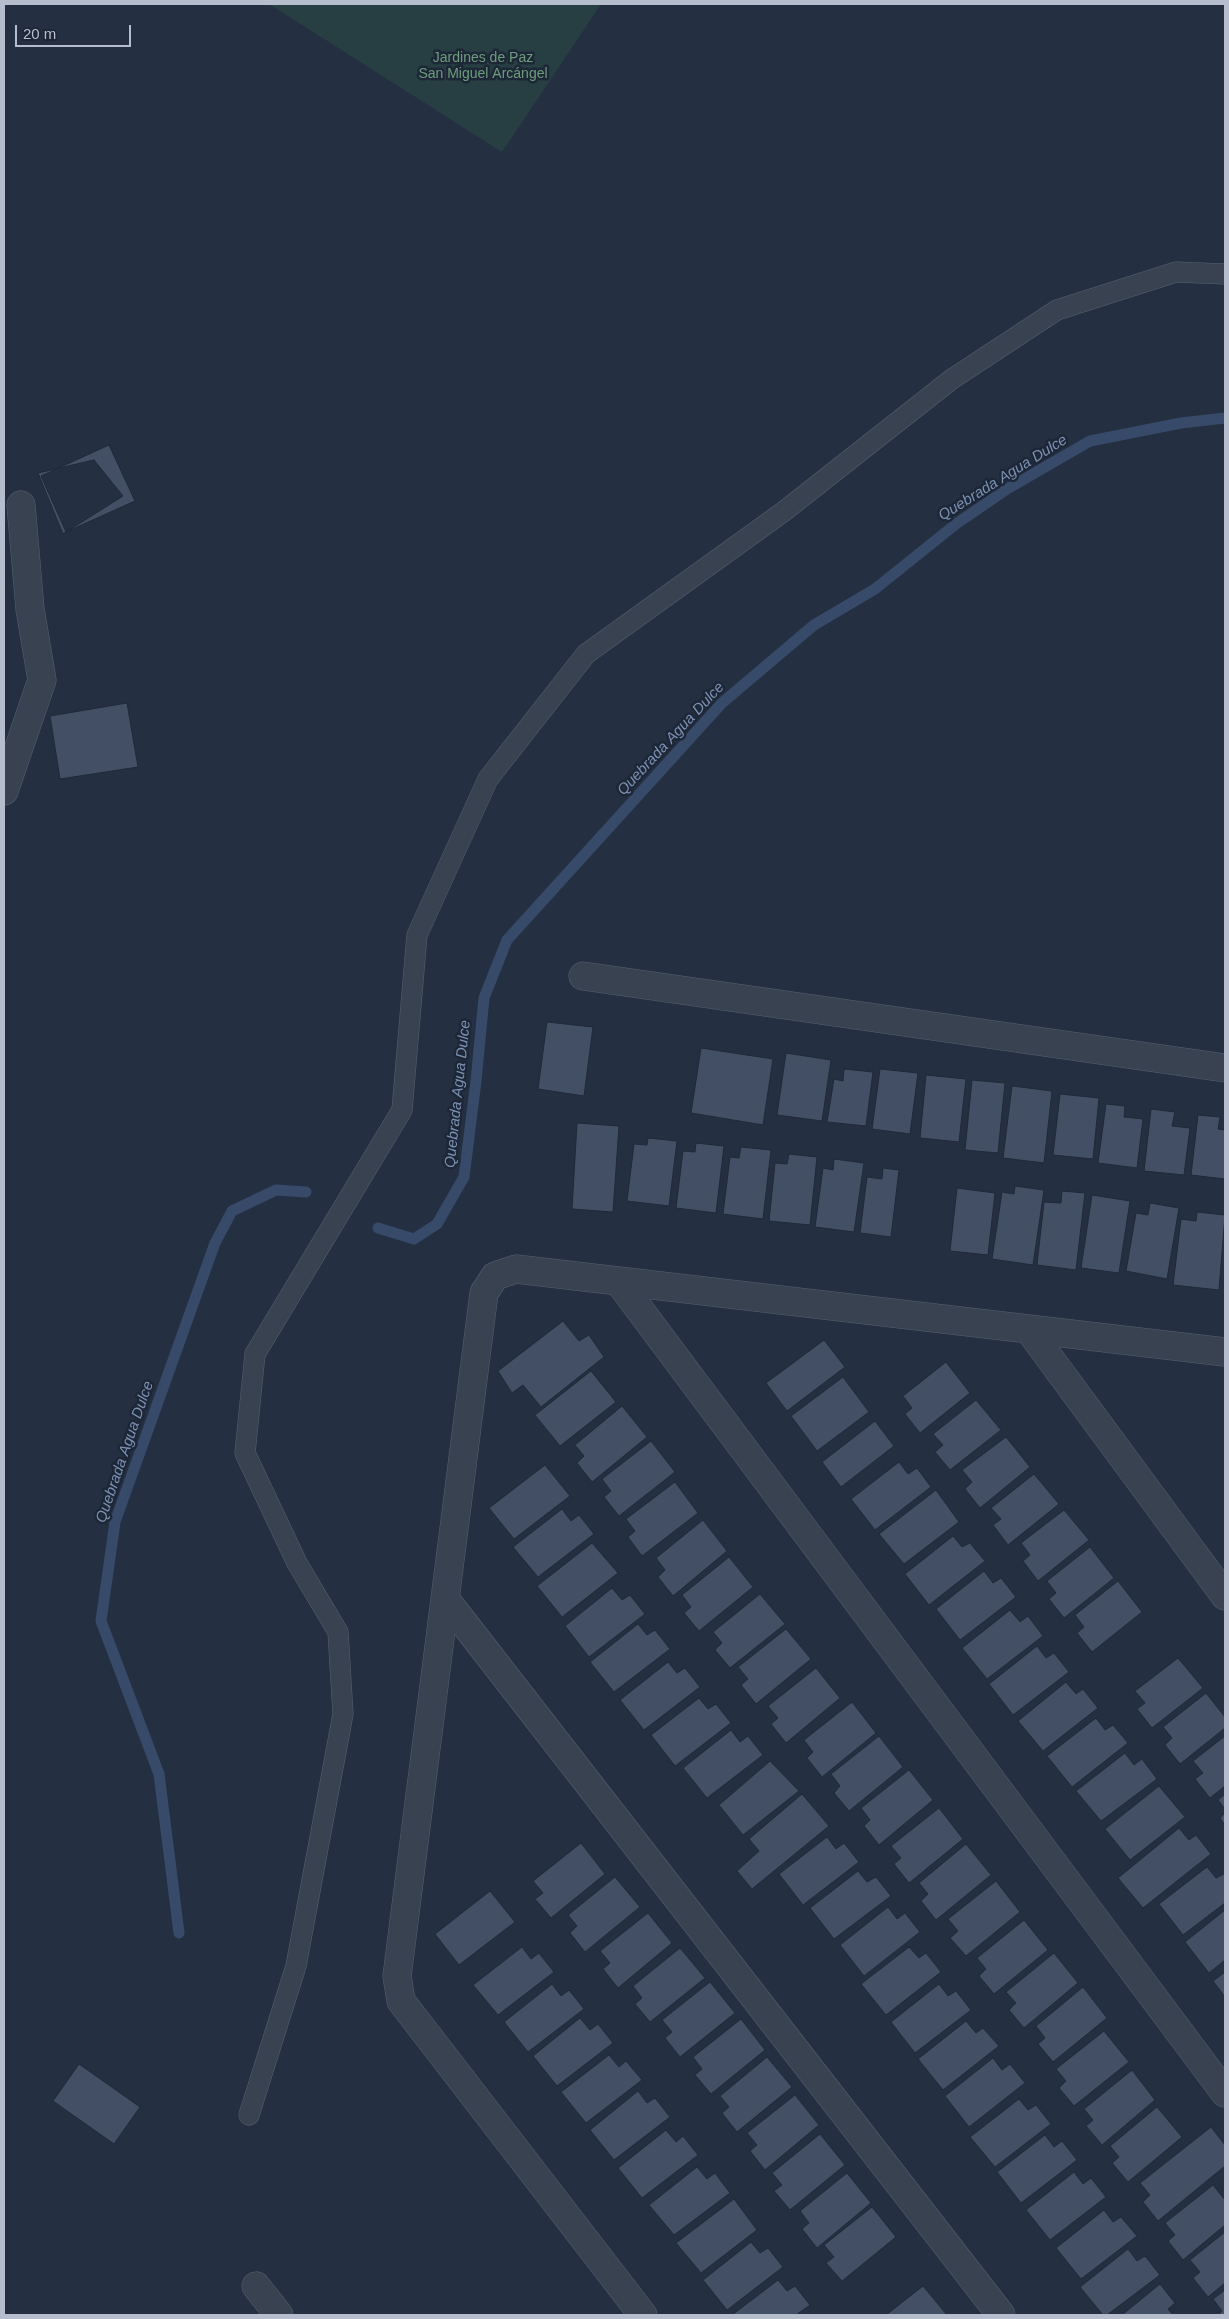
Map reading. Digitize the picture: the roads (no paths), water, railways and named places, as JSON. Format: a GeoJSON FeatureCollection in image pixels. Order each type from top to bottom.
{"type":"FeatureCollection","features":[{"type":"Feature","properties":{"kind":"street"},"geometry":{"type":"LineString","coordinates":[[4,791],[42,680],[30,609],[21,505]]}},
{"type":"Feature","properties":{"kind":"street"},"geometry":{"type":"LineString","coordinates":[[583,976],[1225,1068]]}},
{"type":"Feature","properties":{"kind":"street"},"geometry":{"type":"LineString","coordinates":[[644,2315],[401,2000],[397,1976],[484,1293],[495,1276],[516,1269],[1225,1352]]}},
{"type":"Feature","properties":{"kind":"street"},"geometry":{"type":"LineString","coordinates":[[619,1282],[1225,2093]]}},
{"type":"Feature","properties":{"kind":"street"},"geometry":{"type":"LineString","coordinates":[[1029,1330],[1225,1596]]}},
{"type":"Feature","properties":{"kind":"street"},"geometry":{"type":"LineString","coordinates":[[446,1600],[1001,2315]]}},
{"type":"Feature","properties":{"kind":"street"},"geometry":{"type":"LineString","coordinates":[[256,2286],[279,2315]]}},
{"type":"Feature","properties":{"kind":"lane"},"geometry":{"type":"LineString","coordinates":[[249,2115],[296,1966],[342,1714],[338,1632],[297,1563],[245,1453],[255,1354],[402,1110],[417,934],[488,779],[586,654],[783,512],[952,379],[1057,310],[1176,272],[1225,274]]}},
{"type":"Feature","properties":{"kind":"waterway","name":"Quebrada Agua Dulce"},"geometry":{"type":"LineString","coordinates":[[378,1228],[414,1239],[437,1224],[464,1177],[484,998],[507,940],[722,703],[814,625],[875,589],[956,524],[1007,489],[1090,441],[1181,423],[1225,418]]}},
{"type":"Feature","properties":{"kind":"waterway","name":"Quebrada Agua Dulce"},"geometry":{"type":"LineString","coordinates":[[179,1933],[159,1774],[101,1621],[115,1522],[215,1243],[232,1211],[276,1190],[306,1192]]}},
{"type":"Feature","properties":{"kind":"park label","name":"Jardines de Paz San Miguel Arcángel"},"geometry":{"type":"Point","coordinates":[483,66]}}]}
